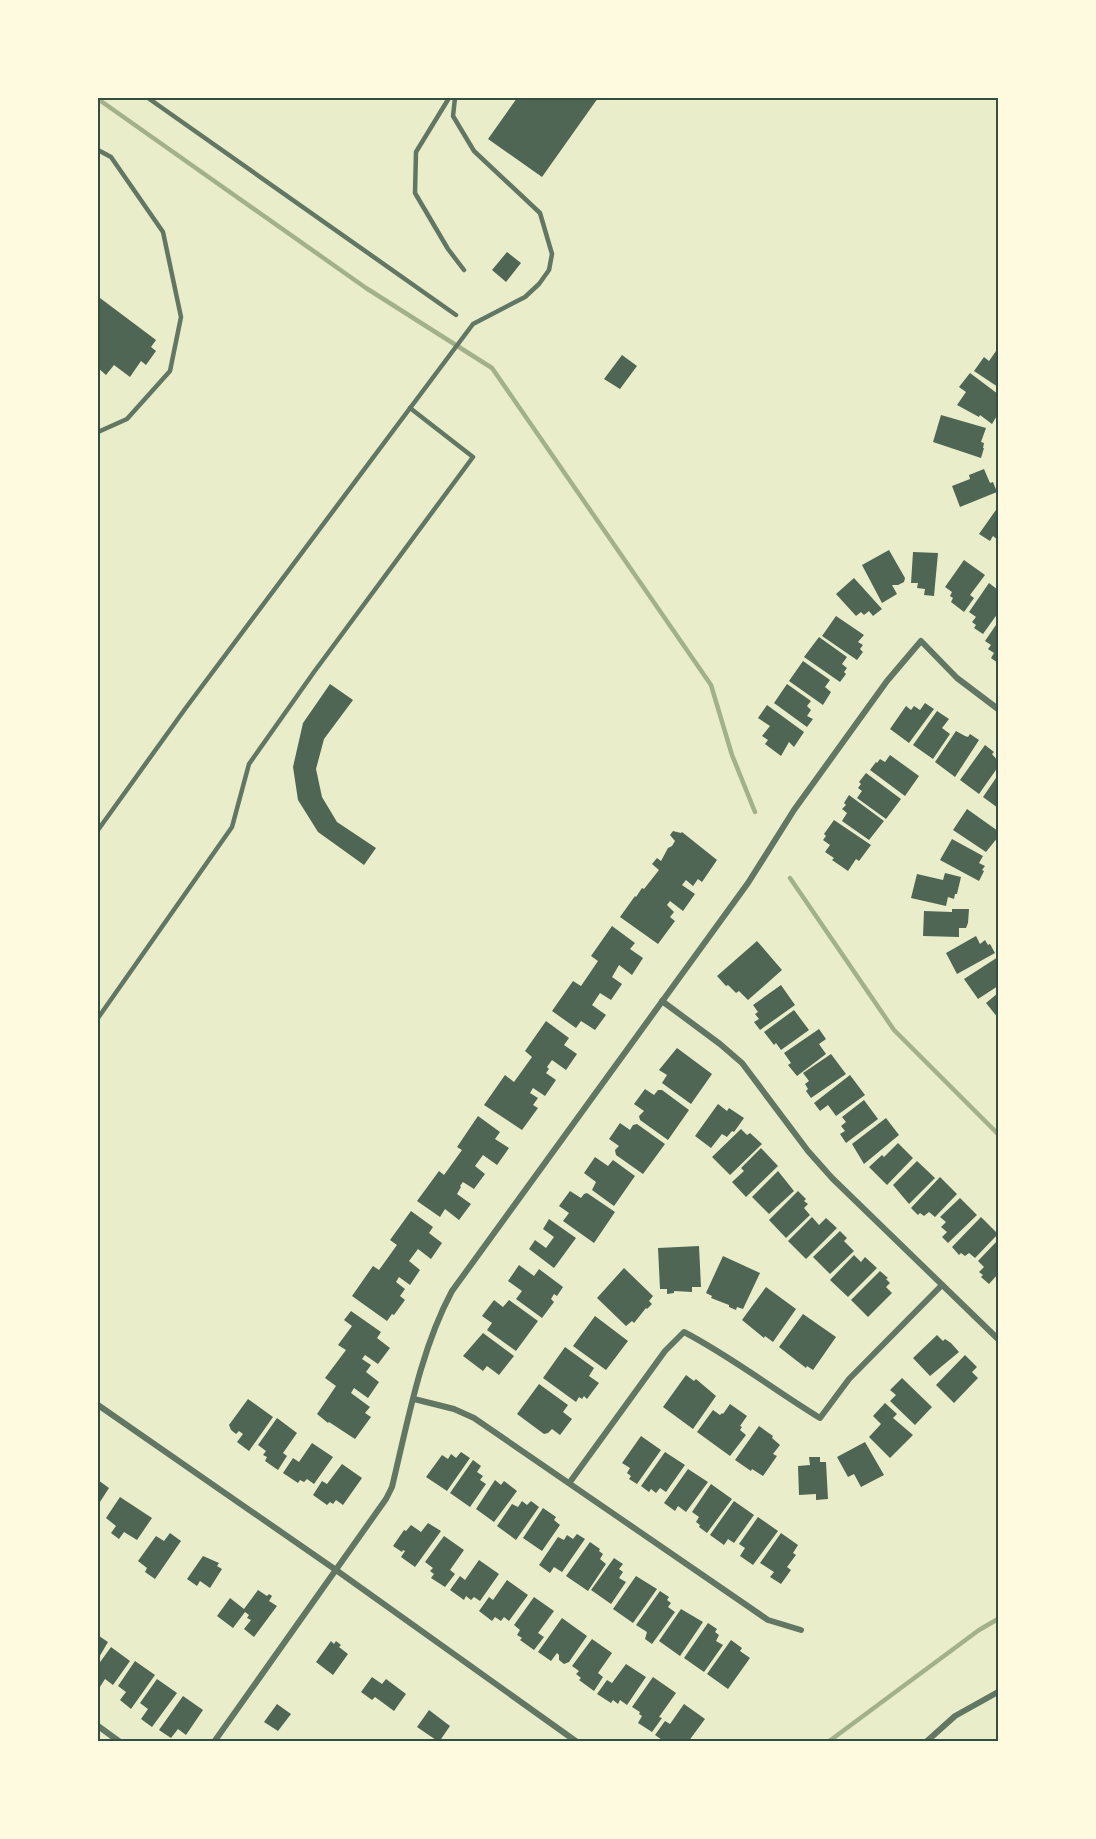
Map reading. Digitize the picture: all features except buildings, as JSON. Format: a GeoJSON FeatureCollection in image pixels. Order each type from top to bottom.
{"type":"FeatureCollection","features":[{"type":"Feature","properties":{"kind":"street"},"geometry":{"type":"LineString","coordinates":[[214,1742],[386,1499],[392,1486],[429,1343],[439,1315],[452,1291],[748,883],[794,810],[887,681],[921,641],[957,678],[999,709]]}},
{"type":"Feature","properties":{"kind":"street"},"geometry":{"type":"LineString","coordinates":[[662,1001],[742,1063],[808,1151],[832,1178],[999,1339]]}},
{"type":"Feature","properties":{"kind":"street"},"geometry":{"type":"LineString","coordinates":[[570,1482],[665,1351],[684,1332],[717,1350],[781,1395],[820,1418],[849,1379],[942,1285]]}},
{"type":"Feature","properties":{"kind":"street"},"geometry":{"type":"LineString","coordinates":[[414,1399],[454,1409],[474,1418],[768,1620],[801,1630]]}},
{"type":"Feature","properties":{"kind":"street"},"geometry":{"type":"LineString","coordinates":[[98,1405],[336,1570],[577,1742]]}},
{"type":"Feature","properties":{"kind":"street"},"geometry":{"type":"LineString","coordinates":[[926,1742],[955,1716],[999,1692]]}},
{"type":"Feature","properties":{"kind":"street"},"geometry":{"type":"LineString","coordinates":[[98,1726],[120,1742]]}},
{"type":"Feature","properties":{"kind":"lane"},"geometry":{"type":"LineString","coordinates":[[148,98],[456,315]]}},
{"type":"Feature","properties":{"kind":"lane"},"geometry":{"type":"LineString","coordinates":[[449,98],[416,152],[416,193],[448,249],[464,270]]}},
{"type":"Feature","properties":{"kind":"lane"},"geometry":{"type":"LineString","coordinates":[[98,830],[191,701],[473,324],[525,297],[539,284],[549,270],[552,254],[540,213],[474,151],[453,116],[455,98]]}},
{"type":"Feature","properties":{"kind":"lane"},"geometry":{"type":"LineString","coordinates":[[98,150],[111,157],[163,232],[181,317],[170,371],[127,419],[98,432]]}},
{"type":"Feature","properties":{"kind":"lane"},"geometry":{"type":"LineString","coordinates":[[98,1018],[232,827],[249,764],[473,457],[410,408]]}},
{"type":"Feature","properties":{"kind":"waterway"},"geometry":{"type":"LineString","coordinates":[[98,99],[366,288],[492,368],[711,685],[732,755],[755,812]]}},
{"type":"Feature","properties":{"kind":"waterway"},"geometry":{"type":"LineString","coordinates":[[790,878],[894,1030],[998,1134]]}},
{"type":"Feature","properties":{"kind":"waterway"},"geometry":{"type":"LineString","coordinates":[[828,1742],[979,1630],[998,1619]]}}]}
